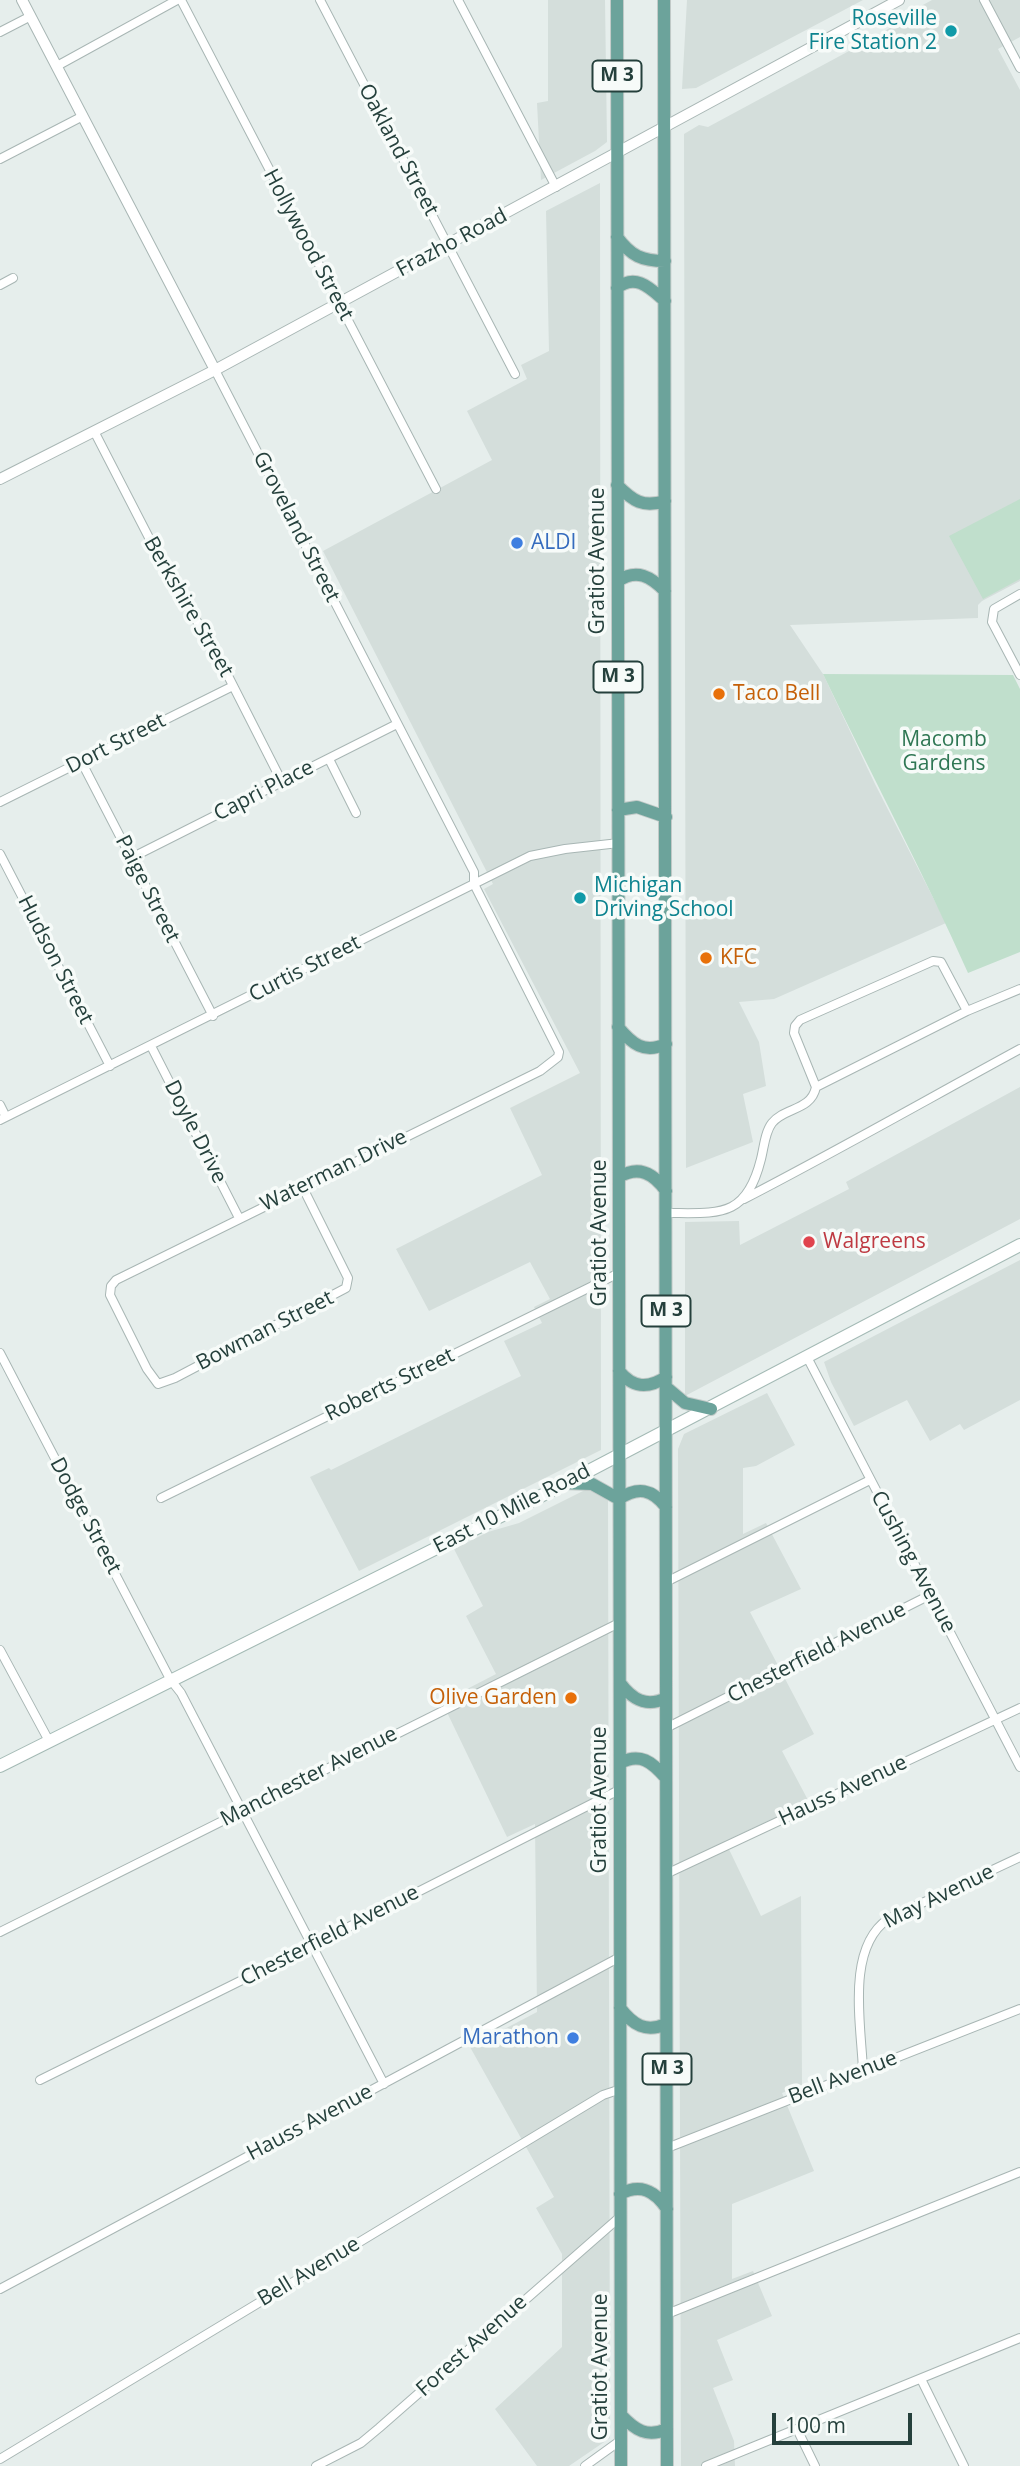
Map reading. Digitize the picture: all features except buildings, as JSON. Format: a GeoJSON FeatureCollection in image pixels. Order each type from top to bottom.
{"type":"FeatureCollection","features":[{"type":"Feature","properties":{"kind":"main road","name":"Gratiot Avenue"},"geometry":{"type":"LineString","coordinates":[[617,0],[621,2466]]}},
{"type":"Feature","properties":{"kind":"main road","name":"M 3"},"geometry":{"type":"LineString","coordinates":[[664,0],[667,2466]]}},
{"type":"Feature","properties":{"kind":"main road"},"geometry":{"type":"LineString","coordinates":[[617,236],[637,258],[665,261]]}},
{"type":"Feature","properties":{"kind":"main road"},"geometry":{"type":"LineString","coordinates":[[617,288],[628,282],[638,282],[665,301]]}},
{"type":"Feature","properties":{"kind":"main road"},"geometry":{"type":"LineString","coordinates":[[617,485],[628,496],[644,505],[665,501]]}},
{"type":"Feature","properties":{"kind":"main road"},"geometry":{"type":"LineString","coordinates":[[618,580],[629,575],[643,575],[665,592]]}},
{"type":"Feature","properties":{"kind":"main road"},"geometry":{"type":"LineString","coordinates":[[618,810],[637,807],[666,817]]}},
{"type":"Feature","properties":{"kind":"main road"},"geometry":{"type":"LineString","coordinates":[[618,1027],[628,1039],[645,1049],[666,1044]]}},
{"type":"Feature","properties":{"kind":"main road"},"geometry":{"type":"LineString","coordinates":[[619,1177],[631,1171],[643,1171],[655,1178],[666,1191]]}},
{"type":"Feature","properties":{"kind":"main road","name":"East 10 Mile Road"},"geometry":{"type":"LineString","coordinates":[[0,1766],[666,1432],[1020,1245]]}},
{"type":"Feature","properties":{"kind":"main road"},"geometry":{"type":"LineString","coordinates":[[619,1371],[631,1383],[641,1386],[666,1382],[684,1403],[711,1409]]}},
{"type":"Feature","properties":{"kind":"main road"},"geometry":{"type":"LineString","coordinates":[[562,1483],[592,1484],[619,1499],[631,1492],[645,1490],[658,1497],[666,1507]]}},
{"type":"Feature","properties":{"kind":"main road"},"geometry":{"type":"LineString","coordinates":[[620,1683],[642,1702],[654,1703],[666,1698]]}},
{"type":"Feature","properties":{"kind":"main road"},"geometry":{"type":"LineString","coordinates":[[620,1763],[627,1759],[640,1758],[652,1763],[666,1778]]}},
{"type":"Feature","properties":{"kind":"main road"},"geometry":{"type":"LineString","coordinates":[[620,2008],[631,2021],[642,2027],[654,2029],[666,2024]]}},
{"type":"Feature","properties":{"kind":"main road"},"geometry":{"type":"LineString","coordinates":[[620,2194],[632,2189],[644,2189],[655,2194],[667,2209]]}},
{"type":"Feature","properties":{"kind":"main road"},"geometry":{"type":"LineString","coordinates":[[621,2415],[635,2428],[647,2434],[667,2429]]}},
{"type":"Feature","properties":{"kind":"street","name":"Groveland Street"},"geometry":{"type":"LineString","coordinates":[[22,0],[474,873],[474,884],[557,1045],[558,1058]]}},
{"type":"Feature","properties":{"kind":"street"},"geometry":{"type":"LineString","coordinates":[[57,66],[179,0]]}},
{"type":"Feature","properties":{"kind":"street","name":"Hollywood Street"},"geometry":{"type":"LineString","coordinates":[[179,0],[436,489]]}},
{"type":"Feature","properties":{"kind":"street","name":"Oakland Street"},"geometry":{"type":"LineString","coordinates":[[320,0],[515,374]]}},
{"type":"Feature","properties":{"kind":"street"},"geometry":{"type":"LineString","coordinates":[[458,0],[556,187]]}},
{"type":"Feature","properties":{"kind":"street","name":"Frazho Road"},"geometry":{"type":"LineString","coordinates":[[2,474],[215,370],[899,0]]}},
{"type":"Feature","properties":{"kind":"street"},"geometry":{"type":"LineString","coordinates":[[984,0],[1020,68]]}},
{"type":"Feature","properties":{"kind":"street"},"geometry":{"type":"LineString","coordinates":[[0,32],[31,16]]}},
{"type":"Feature","properties":{"kind":"street"},"geometry":{"type":"LineString","coordinates":[[0,159],[83,116]]}},
{"type":"Feature","properties":{"kind":"street"},"geometry":{"type":"LineString","coordinates":[[0,285],[13,278]]}},
{"type":"Feature","properties":{"kind":"street","name":"Berkshire Street"},"geometry":{"type":"LineString","coordinates":[[94,431],[161,561],[209,640],[282,782]]}},
{"type":"Feature","properties":{"kind":"street"},"geometry":{"type":"LineString","coordinates":[[1020,594],[994,609],[992,616],[992,622],[1020,675]]}},
{"type":"Feature","properties":{"kind":"street","name":"Dort Street"},"geometry":{"type":"LineString","coordinates":[[0,802],[233,686]]}},
{"type":"Feature","properties":{"kind":"street","name":"Capri Place"},"geometry":{"type":"LineString","coordinates":[[131,858],[397,724]]}},
{"type":"Feature","properties":{"kind":"street"},"geometry":{"type":"LineString","coordinates":[[329,759],[355,813]]}},
{"type":"Feature","properties":{"kind":"street","name":"Paige Street"},"geometry":{"type":"LineString","coordinates":[[81,761],[213,1016]]}},
{"type":"Feature","properties":{"kind":"street","name":"Curtis Street"},"geometry":{"type":"LineString","coordinates":[[3,1119],[541,853],[618,844]]}},
{"type":"Feature","properties":{"kind":"street","name":"Hudson Street"},"geometry":{"type":"LineString","coordinates":[[0,854],[110,1066]]}},
{"type":"Feature","properties":{"kind":"street"},"geometry":{"type":"LineString","coordinates":[[744,1199],[758,1170],[767,1133],[773,1121],[804,1106],[812,1099],[816,1087],[794,1033],[800,1020],[933,961],[941,962],[967,1011]]}},
{"type":"Feature","properties":{"kind":"street"},"geometry":{"type":"LineString","coordinates":[[816,1087],[967,1011],[1020,989]]}},
{"type":"Feature","properties":{"kind":"street","name":"Doyle Drive"},"geometry":{"type":"LineString","coordinates":[[151,1046],[239,1217]]}},
{"type":"Feature","properties":{"kind":"street"},"geometry":{"type":"LineString","coordinates":[[666,1213],[710,1214],[729,1209],[1020,1049]]}},
{"type":"Feature","properties":{"kind":"street","name":"Waterman Drive"},"geometry":{"type":"LineString","coordinates":[[111,1286],[123,1275],[540,1071],[558,1058]]}},
{"type":"Feature","properties":{"kind":"street"},"geometry":{"type":"LineString","coordinates":[[0,1105],[3,1119]]}},
{"type":"Feature","properties":{"kind":"street","name":"Bowman Street"},"geometry":{"type":"LineString","coordinates":[[111,1286],[110,1295],[147,1369],[158,1384],[175,1378],[343,1292],[346,1288],[348,1278],[303,1188]]}},
{"type":"Feature","properties":{"kind":"street","name":"Roberts Street"},"geometry":{"type":"LineString","coordinates":[[161,1498],[619,1273]]}},
{"type":"Feature","properties":{"kind":"street","name":"Dodge Street"},"geometry":{"type":"LineString","coordinates":[[0,1353],[170,1679],[181,1693],[384,2084]]}},
{"type":"Feature","properties":{"kind":"street","name":"Cushing Avenue"},"geometry":{"type":"LineString","coordinates":[[807,1357],[1020,1767]]}},
{"type":"Feature","properties":{"kind":"street"},"geometry":{"type":"LineString","coordinates":[[666,1582],[870,1480]]}},
{"type":"Feature","properties":{"kind":"street","name":"Chesterfield Avenue"},"geometry":{"type":"LineString","coordinates":[[666,1728],[930,1595]]}},
{"type":"Feature","properties":{"kind":"street","name":"Manchester Avenue"},"geometry":{"type":"LineString","coordinates":[[0,1932],[619,1623]]}},
{"type":"Feature","properties":{"kind":"street"},"geometry":{"type":"LineString","coordinates":[[0,1650],[49,1741]]}},
{"type":"Feature","properties":{"kind":"street","name":"Hauss Avenue"},"geometry":{"type":"LineString","coordinates":[[666,1874],[1020,1707]]}},
{"type":"Feature","properties":{"kind":"street","name":"Chesterfield Avenue"},"geometry":{"type":"LineString","coordinates":[[40,2080],[620,1790]]}},
{"type":"Feature","properties":{"kind":"street","name":"May Avenue"},"geometry":{"type":"LineString","coordinates":[[863,2070],[859,1974],[863,1950],[878,1926],[1020,1857]]}},
{"type":"Feature","properties":{"kind":"street","name":"Hauss Avenue"},"geometry":{"type":"LineString","coordinates":[[0,2289],[620,1957]]}},
{"type":"Feature","properties":{"kind":"street","name":"Bell Avenue"},"geometry":{"type":"LineString","coordinates":[[667,2148],[1020,2009]]}},
{"type":"Feature","properties":{"kind":"street","name":"Bell Avenue"},"geometry":{"type":"LineString","coordinates":[[0,2459],[593,2101],[621,2089]]}},
{"type":"Feature","properties":{"kind":"street"},"geometry":{"type":"LineString","coordinates":[[667,2314],[1020,2172]]}},
{"type":"Feature","properties":{"kind":"street","name":"Forest Avenue"},"geometry":{"type":"LineString","coordinates":[[316,2466],[355,2446],[379,2428],[621,2216]]}},
{"type":"Feature","properties":{"kind":"street"},"geometry":{"type":"LineString","coordinates":[[706,2466],[1020,2338]]}},
{"type":"Feature","properties":{"kind":"street"},"geometry":{"type":"LineString","coordinates":[[921,2379],[964,2466]]}},
{"type":"Feature","properties":{"kind":"street"},"geometry":{"type":"LineString","coordinates":[[797,2429],[815,2466]]}},
{"type":"Feature","properties":{"kind":"street"},"geometry":{"type":"LineString","coordinates":[[585,2466],[621,2441]]}},
{"type":"Feature","properties":{"kind":"shaded area"},"geometry":{"type":"Polygon","coordinates":[[[548,0],[605,0],[607,142],[541,180],[537,103],[548,101],[548,0]]]}},
{"type":"Feature","properties":{"kind":"shaded area"},"geometry":{"type":"Polygon","coordinates":[[[687,0],[863,0],[696,88],[682,89],[687,0]]]}},
{"type":"Feature","properties":{"kind":"shaded area"},"geometry":{"type":"Polygon","coordinates":[[[932,0],[1020,0],[1020,37],[998,49],[1020,90],[1020,581],[982,601],[978,605],[978,618],[790,625],[823,674],[946,923],[774,999],[739,1002],[759,1042],[766,1086],[743,1094],[753,1142],[686,1168],[684,134],[699,125],[708,127],[875,37],[932,0]]]}},
{"type":"Feature","properties":{"kind":"shaded area"},"geometry":{"type":"Polygon","coordinates":[[[600,183],[601,1450],[359,1571],[310,1477],[329,1468],[331,1470],[521,1376],[504,1341],[542,1323],[534,1307],[550,1299],[530,1262],[429,1311],[396,1249],[542,1175],[510,1108],[580,1073],[484,889],[493,884],[323,551],[492,460],[467,411],[527,379],[521,365],[549,351],[546,211],[600,183]]]}},
{"type":"Feature","properties":{"kind":"shaded area"},"geometry":{"type":"Polygon","coordinates":[[[1020,1087],[1020,1219],[685,1396],[685,1222],[739,1221],[740,1245],[849,1189],[846,1182],[1020,1087]]]}},
{"type":"Feature","properties":{"kind":"shaded area"},"geometry":{"type":"Polygon","coordinates":[[[1020,1260],[1020,1400],[964,1430],[960,1424],[930,1441],[907,1400],[854,1426],[831,1382],[824,1362],[1020,1260]]]}},
{"type":"Feature","properties":{"kind":"shaded area"},"geometry":{"type":"Polygon","coordinates":[[[767,1393],[795,1445],[756,1466],[743,1468],[743,1534],[766,1523],[801,1589],[750,1612],[814,1734],[782,1751],[809,1802],[725,1841],[761,1916],[801,1896],[802,2085],[782,2093],[814,2171],[732,2204],[732,2279],[753,2271],[772,2316],[717,2340],[733,2380],[713,2388],[734,2441],[735,2466],[681,2466],[678,1449],[684,1434],[767,1393]]]}},
{"type":"Feature","properties":{"kind":"shaded area"},"geometry":{"type":"Polygon","coordinates":[[[589,1488],[601,1493],[608,1501],[610,2438],[569,2466],[537,2466],[495,2409],[562,2347],[562,2254],[536,2208],[554,2197],[470,2047],[537,2012],[535,1824],[507,1837],[442,1702],[496,1674],[466,1616],[483,1606],[454,1549],[488,1532],[519,1523],[589,1488]]]}},
{"type":"Feature","properties":{"kind":"green space"},"geometry":{"type":"Polygon","coordinates":[[[1020,499],[1020,579],[983,599],[949,536],[1020,499]]]}},
{"type":"Feature","properties":{"kind":"green space","name":"Macomb Gardens"},"geometry":{"type":"Polygon","coordinates":[[[823,674],[1013,675],[1020,689],[1020,952],[968,973],[823,674]]]}},
{"type":"Feature","properties":{"kind":"place","name":"Roseville Fire Station 2"},"geometry":{"type":"Point","coordinates":[951,31]}},
{"type":"Feature","properties":{"kind":"place","name":"ALDI"},"geometry":{"type":"Point","coordinates":[517,543]}},
{"type":"Feature","properties":{"kind":"place","name":"Taco Bell"},"geometry":{"type":"Point","coordinates":[719,694]}},
{"type":"Feature","properties":{"kind":"place","name":"Michigan Driving School"},"geometry":{"type":"Point","coordinates":[580,898]}},
{"type":"Feature","properties":{"kind":"place","name":"KFC"},"geometry":{"type":"Point","coordinates":[706,958]}},
{"type":"Feature","properties":{"kind":"place","name":"Walgreens"},"geometry":{"type":"Point","coordinates":[809,1242]}},
{"type":"Feature","properties":{"kind":"place","name":"Olive Garden"},"geometry":{"type":"Point","coordinates":[571,1698]}},
{"type":"Feature","properties":{"kind":"place","name":"Marathon"},"geometry":{"type":"Point","coordinates":[573,2038]}}]}
